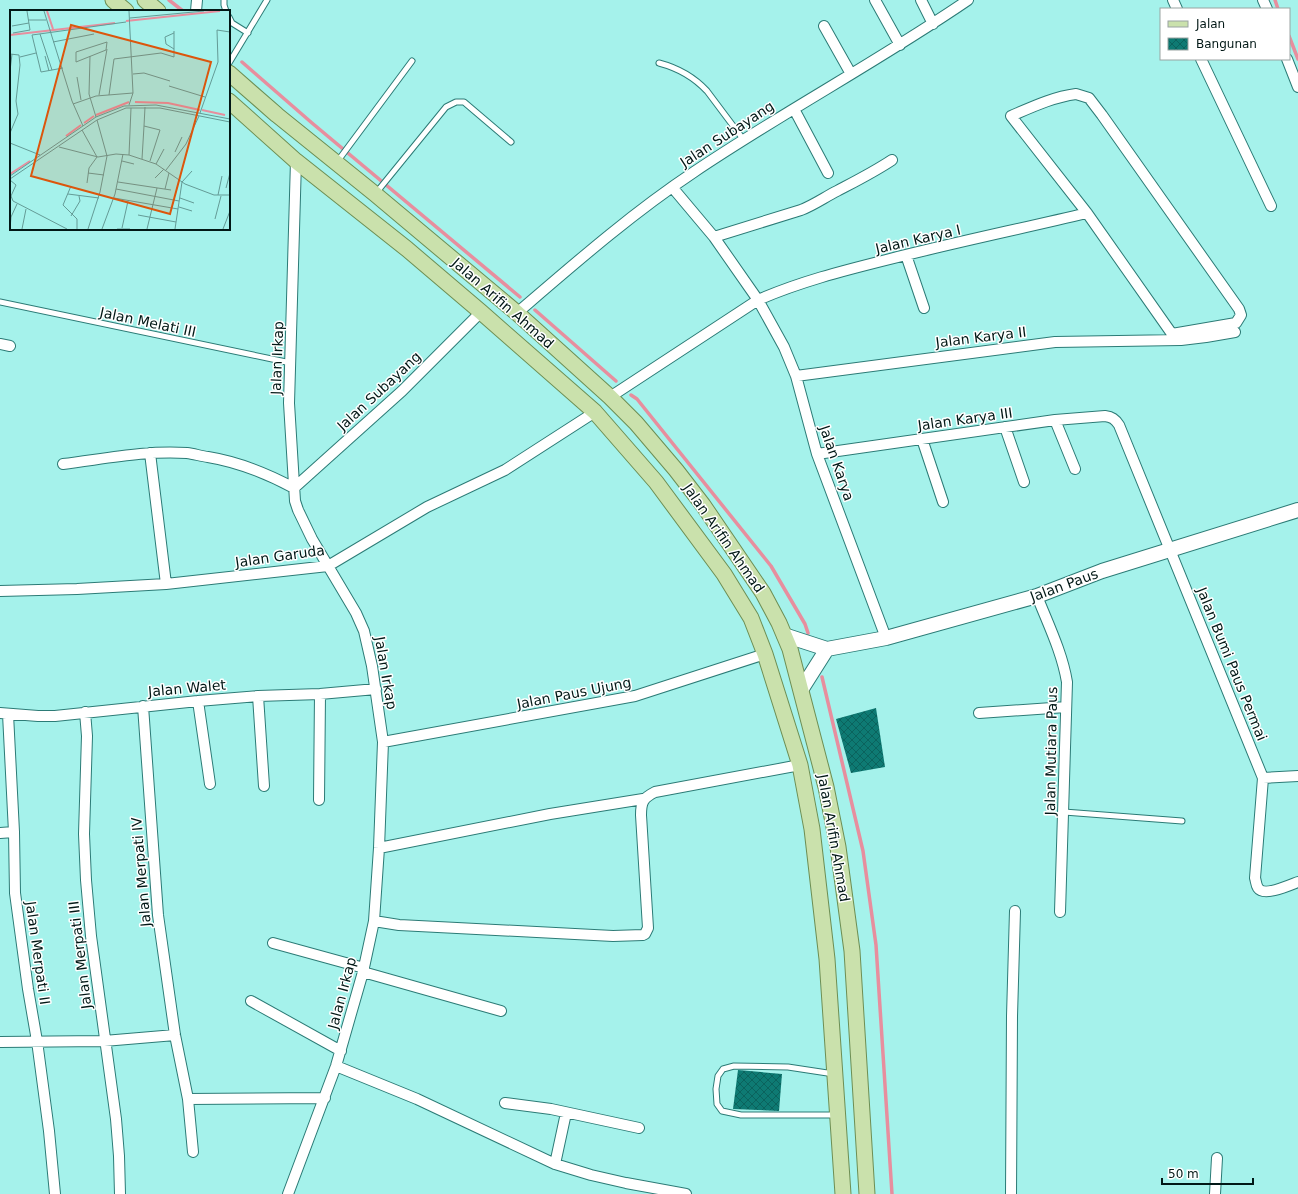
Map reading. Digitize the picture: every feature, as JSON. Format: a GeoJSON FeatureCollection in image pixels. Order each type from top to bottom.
{"type":"FeatureCollection","features":[{"type":"Feature","properties":{"kind":"main road"},"geometry":{"type":"LineString","coordinates":[[113,0],[125,10]]}},
{"type":"Feature","properties":{"kind":"main road"},"geometry":{"type":"LineString","coordinates":[[145,0],[157,10]]}},
{"type":"Feature","properties":{"kind":"main road","name":"Jalan Arifin Ahmad"},"geometry":{"type":"LineString","coordinates":[[230,74],[277,115],[340,158],[517,313],[610,397],[654,443],[703,505],[763,593],[790,650],[826,787],[838,847],[852,951],[866,1194]]}},
{"type":"Feature","properties":{"kind":"main road","name":"Jalan Arifin Ahmad"},"geometry":{"type":"LineString","coordinates":[[230,102],[296,161],[407,249],[595,412],[656,482],[724,574],[751,618],[765,654],[800,765],[812,829],[828,958],[843,1194]]}},
{"type":"Feature","properties":{"kind":"main road"},"geometry":{"type":"LineString","coordinates":[[264,131],[277,115]]}},
{"type":"Feature","properties":{"kind":"main road","name":"Jalan Paus"},"geometry":{"type":"LineString","coordinates":[[784,635],[827,649],[886,638],[1037,596],[1102,571],[1298,510]]}},
{"type":"Feature","properties":{"kind":"main road"},"geometry":{"type":"LineString","coordinates":[[800,690],[827,649]]}},
{"type":"Feature","properties":{"kind":"main road"},"geometry":{"type":"LineString","coordinates":[[832,1016],[856,1016]]}},
{"type":"Feature","properties":{"kind":"street"},"geometry":{"type":"LineString","coordinates":[[196,10],[197,0]]}},
{"type":"Feature","properties":{"kind":"street"},"geometry":{"type":"LineString","coordinates":[[875,0],[900,45]]}},
{"type":"Feature","properties":{"kind":"street"},"geometry":{"type":"LineString","coordinates":[[921,0],[933,24]]}},
{"type":"Feature","properties":{"kind":"street","name":"Jalan Subayang"},"geometry":{"type":"LineString","coordinates":[[517,313],[584,255],[645,206],[672,187],[743,139],[900,45],[968,0]]}},
{"type":"Feature","properties":{"kind":"street"},"geometry":{"type":"LineString","coordinates":[[824,26],[851,74]]}},
{"type":"Feature","properties":{"kind":"street"},"geometry":{"type":"LineString","coordinates":[[1201,60],[1271,206]]}},
{"type":"Feature","properties":{"kind":"street"},"geometry":{"type":"LineString","coordinates":[[1287,60],[1298,87]]}},
{"type":"Feature","properties":{"kind":"street"},"geometry":{"type":"LineString","coordinates":[[1076,94],[1089,98],[1102,114],[1239,309],[1239,320],[1233,324],[1172,334],[1087,213],[1011,116],[1064,95],[1076,94]]}},
{"type":"Feature","properties":{"kind":"street"},"geometry":{"type":"LineString","coordinates":[[794,109],[828,173]]}},
{"type":"Feature","properties":{"kind":"street"},"geometry":{"type":"LineString","coordinates":[[714,237],[801,210],[815,204],[873,173],[892,160]]}},
{"type":"Feature","properties":{"kind":"street","name":"Jalan Irkap"},"geometry":{"type":"LineString","coordinates":[[288,1194],[336,1066],[364,970],[374,921],[379,848],[383,742],[370,650],[364,631],[356,613],[312,539],[298,510],[294,488],[290,403],[296,161]]}},
{"type":"Feature","properties":{"kind":"street","name":"Jalan Karya"},"geometry":{"type":"LineString","coordinates":[[672,187],[714,237],[758,300],[784,347],[796,376],[817,454],[886,638]]}},
{"type":"Feature","properties":{"kind":"street","name":"Jalan Karya I"},"geometry":{"type":"LineString","coordinates":[[758,300],[778,291],[818,278],[906,255],[1087,213]]}},
{"type":"Feature","properties":{"kind":"street"},"geometry":{"type":"LineString","coordinates":[[906,255],[924,308]]}},
{"type":"Feature","properties":{"kind":"street"},"geometry":{"type":"LineString","coordinates":[[610,397],[758,300]]}},
{"type":"Feature","properties":{"kind":"street","name":"Jalan Subayang"},"geometry":{"type":"LineString","coordinates":[[294,488],[402,391],[481,312]]}},
{"type":"Feature","properties":{"kind":"street","name":"Jalan Karya II"},"geometry":{"type":"LineString","coordinates":[[796,376],[1055,342],[1171,340],[1206,338],[1235,332]]}},
{"type":"Feature","properties":{"kind":"street","name":"Jalan Garuda"},"geometry":{"type":"LineString","coordinates":[[0,591],[77,589],[166,584],[328,566],[427,507],[506,470],[595,412]]}},
{"type":"Feature","properties":{"kind":"street","name":"Jalan Karya III"},"geometry":{"type":"LineString","coordinates":[[817,454],[1055,420],[1105,416],[1116,420]]}},
{"type":"Feature","properties":{"kind":"street"},"geometry":{"type":"LineString","coordinates":[[1055,420],[1075,470]]}},
{"type":"Feature","properties":{"kind":"street","name":"Jalan Bumi Paus Permai"},"geometry":{"type":"LineString","coordinates":[[1116,420],[1263,778],[1256,878],[1257,887],[1260,890],[1268,891],[1298,882]]}},
{"type":"Feature","properties":{"kind":"street"},"geometry":{"type":"LineString","coordinates":[[1005,427],[1024,482]]}},
{"type":"Feature","properties":{"kind":"street"},"geometry":{"type":"LineString","coordinates":[[922,439],[943,502]]}},
{"type":"Feature","properties":{"kind":"street"},"geometry":{"type":"LineString","coordinates":[[63,464],[150,454],[188,453],[226,460],[253,468],[294,488]]}},
{"type":"Feature","properties":{"kind":"street"},"geometry":{"type":"LineString","coordinates":[[150,454],[166,584]]}},
{"type":"Feature","properties":{"kind":"street","name":"Jalan Mutiara Paus"},"geometry":{"type":"LineString","coordinates":[[1037,596],[1065,670],[1067,682],[1060,912]]}},
{"type":"Feature","properties":{"kind":"street","name":"Jalan Paus Ujung"},"geometry":{"type":"LineString","coordinates":[[383,742],[635,696],[765,654]]}},
{"type":"Feature","properties":{"kind":"street","name":"Jalan Walet"},"geometry":{"type":"LineString","coordinates":[[4,713],[55,716],[198,701],[258,696],[320,694],[376,689]]}},
{"type":"Feature","properties":{"kind":"street"},"geometry":{"type":"LineString","coordinates":[[319,800],[320,694]]}},
{"type":"Feature","properties":{"kind":"street"},"geometry":{"type":"LineString","coordinates":[[258,696],[264,786]]}},
{"type":"Feature","properties":{"kind":"street"},"geometry":{"type":"LineString","coordinates":[[198,701],[210,784]]}},
{"type":"Feature","properties":{"kind":"street","name":"Jalan Merpati IV"},"geometry":{"type":"LineString","coordinates":[[143,706],[158,915],[175,1035],[188,1099],[193,1152]]}},
{"type":"Feature","properties":{"kind":"street"},"geometry":{"type":"LineString","coordinates":[[979,713],[1066,707]]}},
{"type":"Feature","properties":{"kind":"street","name":"Jalan Merpati III"},"geometry":{"type":"LineString","coordinates":[[85,712],[84,834],[86,880],[91,936],[104,1040],[116,1119],[120,1194]]}},
{"type":"Feature","properties":{"kind":"street","name":"Jalan Merpati II"},"geometry":{"type":"LineString","coordinates":[[4,713],[14,832],[16,901],[49,1131],[55,1194]]}},
{"type":"Feature","properties":{"kind":"street"},"geometry":{"type":"LineString","coordinates":[[379,848],[550,814],[644,799],[655,792],[800,765]]}},
{"type":"Feature","properties":{"kind":"street"},"geometry":{"type":"LineString","coordinates":[[1263,778],[1298,776]]}},
{"type":"Feature","properties":{"kind":"street"},"geometry":{"type":"LineString","coordinates":[[374,921],[399,925],[613,936],[643,935],[648,928],[641,815],[641,805],[644,799]]}},
{"type":"Feature","properties":{"kind":"street"},"geometry":{"type":"LineString","coordinates":[[0,833],[14,832]]}},
{"type":"Feature","properties":{"kind":"street"},"geometry":{"type":"LineString","coordinates":[[1011,1194],[1012,1016],[1015,911]]}},
{"type":"Feature","properties":{"kind":"street"},"geometry":{"type":"LineString","coordinates":[[274,943],[501,1011]]}},
{"type":"Feature","properties":{"kind":"street"},"geometry":{"type":"LineString","coordinates":[[251,1001],[341,1051]]}},
{"type":"Feature","properties":{"kind":"street"},"geometry":{"type":"LineString","coordinates":[[0,1042],[104,1040],[175,1035]]}},
{"type":"Feature","properties":{"kind":"street"},"geometry":{"type":"LineString","coordinates":[[336,1066],[417,1099],[555,1164],[591,1176],[686,1194]]}},
{"type":"Feature","properties":{"kind":"street"},"geometry":{"type":"LineString","coordinates":[[188,1099],[325,1098]]}},
{"type":"Feature","properties":{"kind":"street"},"geometry":{"type":"LineString","coordinates":[[504,1102],[528,1105],[639,1128]]}},
{"type":"Feature","properties":{"kind":"street"},"geometry":{"type":"LineString","coordinates":[[555,1164],[566,1113]]}},
{"type":"Feature","properties":{"kind":"street"},"geometry":{"type":"LineString","coordinates":[[1215,1194],[1217,1158]]}},
{"type":"Feature","properties":{"kind":"lane"},"geometry":{"type":"LineString","coordinates":[[224,0],[226,10]]}},
{"type":"Feature","properties":{"kind":"lane"},"geometry":{"type":"LineString","coordinates":[[230,61],[267,0]]}},
{"type":"Feature","properties":{"kind":"lane"},"geometry":{"type":"LineString","coordinates":[[230,19],[232,23],[248,32]]}},
{"type":"Feature","properties":{"kind":"lane"},"geometry":{"type":"LineString","coordinates":[[340,158],[412,61]]}},
{"type":"Feature","properties":{"kind":"lane"},"geometry":{"type":"LineString","coordinates":[[659,63],[675,68],[693,78],[700,84],[743,139]]}},
{"type":"Feature","properties":{"kind":"lane"},"geometry":{"type":"LineString","coordinates":[[378,191],[446,108],[456,102],[464,102],[511,142]]}},
{"type":"Feature","properties":{"kind":"lane","name":"Jalan Melati III"},"geometry":{"type":"LineString","coordinates":[[0,302],[291,364]]}},
{"type":"Feature","properties":{"kind":"lane"},"geometry":{"type":"LineString","coordinates":[[1064,812],[1182,821]]}},
{"type":"Feature","properties":{"kind":"lane"},"geometry":{"type":"LineString","coordinates":[[835,1074],[788,1067],[734,1066],[723,1069],[718,1076],[716,1089],[717,1104],[722,1111],[735,1114],[776,1116],[837,1115]]}},
{"type":"Feature","properties":{"kind":"building"},"geometry":{"type":"Polygon","coordinates":[[[876,708],[885,767],[851,773],[836,719],[876,708]]]}},
{"type":"Feature","properties":{"kind":"building"},"geometry":{"type":"Polygon","coordinates":[[[738,1070],[782,1074],[779,1111],[733,1109],[738,1070]]]}},
{"type":"Feature","properties":{"kind":"waterway"},"geometry":{"type":"LineString","coordinates":[[169,0],[182,10]]}},
{"type":"Feature","properties":{"kind":"waterway"},"geometry":{"type":"LineString","coordinates":[[1275,0],[1278,8]]}},
{"type":"Feature","properties":{"kind":"waterway"},"geometry":{"type":"LineString","coordinates":[[1290,39],[1298,59]]}},
{"type":"Feature","properties":{"kind":"waterway"},"geometry":{"type":"LineString","coordinates":[[242,62],[312,123],[520,297]]}},
{"type":"Feature","properties":{"kind":"waterway"},"geometry":{"type":"LineString","coordinates":[[535,310],[616,381]]}},
{"type":"Feature","properties":{"kind":"waterway"},"geometry":{"type":"LineString","coordinates":[[631,395],[637,399],[771,566],[805,624],[808,633]]}},
{"type":"Feature","properties":{"kind":"waterway"},"geometry":{"type":"LineString","coordinates":[[822,677],[863,851],[876,945],[892,1194]]}}]}
